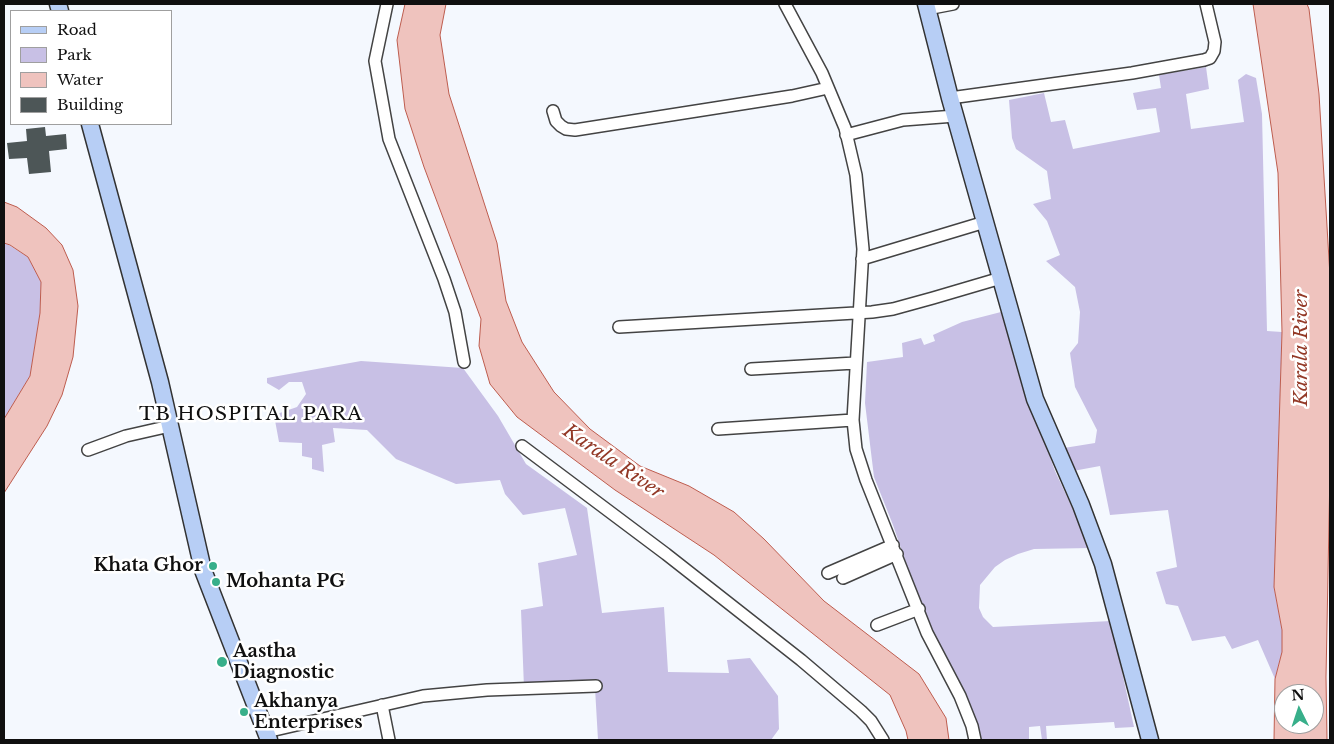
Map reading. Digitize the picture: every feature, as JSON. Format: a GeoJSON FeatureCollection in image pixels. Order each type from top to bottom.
{"type":"FeatureCollection","features":[{"type":"Feature","properties":{"kind":"main road"},"geometry":{"type":"LineString","coordinates":[[926,6],[1038,410],[1081,506],[1103,564],[1150,740]]}},
{"type":"Feature","properties":{"kind":"main road"},"geometry":{"type":"LineString","coordinates":[[90,125],[160,382],[203,570],[267,736]]}},
{"type":"Feature","properties":{"kind":"street"},"geometry":{"type":"LineString","coordinates":[[387,4],[375,61],[389,139],[455,312],[464,362]]}},
{"type":"Feature","properties":{"kind":"street"},"geometry":{"type":"LineString","coordinates":[[785,4],[828,88],[846,135],[858,192],[862,259],[853,420],[859,463],[927,633],[960,696],[972,726],[975,740]]}},
{"type":"Feature","properties":{"kind":"street"},"geometry":{"type":"LineString","coordinates":[[926,6],[953,4]]}},
{"type":"Feature","properties":{"kind":"street"},"geometry":{"type":"LineString","coordinates":[[950,98],[1132,73],[1210,58],[1214,51],[1215,42],[1206,4]]}},
{"type":"Feature","properties":{"kind":"street"},"geometry":{"type":"LineString","coordinates":[[553,111],[556,121],[561,126],[566,129],[575,130],[792,96],[828,88]]}},
{"type":"Feature","properties":{"kind":"street"},"geometry":{"type":"LineString","coordinates":[[846,135],[903,120],[955,116]]}},
{"type":"Feature","properties":{"kind":"street"},"geometry":{"type":"LineString","coordinates":[[862,259],[985,222]]}},
{"type":"Feature","properties":{"kind":"street"},"geometry":{"type":"LineString","coordinates":[[620,327],[858,313],[893,308],[1001,278]]}},
{"type":"Feature","properties":{"kind":"street"},"geometry":{"type":"LineString","coordinates":[[751,369],[856,363]]}},
{"type":"Feature","properties":{"kind":"street"},"geometry":{"type":"LineString","coordinates":[[718,429],[853,420]]}},
{"type":"Feature","properties":{"kind":"street"},"geometry":{"type":"LineString","coordinates":[[88,450],[126,436],[170,426]]}},
{"type":"Feature","properties":{"kind":"street"},"geometry":{"type":"LineString","coordinates":[[522,446],[666,554],[801,660],[862,711],[883,740]]}},
{"type":"Feature","properties":{"kind":"street"},"geometry":{"type":"LineString","coordinates":[[828,573],[895,549]]}},
{"type":"Feature","properties":{"kind":"street"},"geometry":{"type":"LineString","coordinates":[[844,578],[895,549]]}},
{"type":"Feature","properties":{"kind":"street"},"geometry":{"type":"LineString","coordinates":[[877,625],[919,609]]}},
{"type":"Feature","properties":{"kind":"street"},"geometry":{"type":"LineString","coordinates":[[267,736],[423,696],[461,692],[596,686]]}},
{"type":"Feature","properties":{"kind":"street"},"geometry":{"type":"LineString","coordinates":[[382,705],[390,740]]}},
{"type":"Feature","properties":{"kind":"green space"},"geometry":{"type":"Polygon","coordinates":[[[1206,67],[1209,89],[1186,94],[1191,129],[1244,122],[1238,80],[1246,74],[1256,78],[1262,114],[1267,331],[1282,332],[1274,587],[1282,630],[1282,652],[1275,679],[1258,640],[1232,649],[1225,636],[1192,641],[1178,606],[1166,604],[1156,572],[1177,567],[1168,510],[1110,515],[1100,466],[1073,471],[1064,448],[1095,443],[1097,430],[1075,387],[1070,353],[1078,343],[1080,312],[1075,287],[1046,261],[1060,255],[1047,221],[1033,204],[1051,199],[1047,171],[1016,149],[1012,138],[1009,100],[1044,93],[1051,122],[1065,120],[1073,149],[1160,132],[1156,108],[1137,110],[1133,93],[1161,88],[1159,75],[1206,67]]]}},
{"type":"Feature","properties":{"kind":"green space"},"geometry":{"type":"Polygon","coordinates":[[[4,243],[28,257],[41,282],[40,313],[30,376],[4,419],[4,243]]]}},
{"type":"Feature","properties":{"kind":"green space"},"geometry":{"type":"Polygon","coordinates":[[[1001,312],[1055,471],[1091,548],[1034,549],[1005,560],[995,567],[980,585],[979,608],[983,617],[993,627],[1111,621],[1134,727],[1115,728],[1114,722],[1046,726],[1047,740],[1042,740],[1040,726],[1029,727],[1029,740],[979,740],[929,630],[893,525],[874,477],[865,403],[867,362],[903,357],[902,343],[921,338],[924,345],[935,341],[933,335],[962,322],[1001,312]]]}},
{"type":"Feature","properties":{"kind":"green space"},"geometry":{"type":"Polygon","coordinates":[[[361,361],[463,368],[498,416],[526,464],[587,508],[602,613],[664,607],[668,672],[729,673],[727,660],[750,658],[778,696],[779,729],[771,740],[598,740],[595,688],[524,688],[521,610],[543,606],[538,563],[577,555],[565,508],[523,515],[505,494],[500,480],[456,484],[396,459],[367,430],[333,428],[335,442],[322,445],[324,472],[312,469],[312,458],[302,456],[302,443],[279,442],[274,415],[297,407],[306,394],[302,382],[289,382],[279,390],[267,383],[267,378],[361,361]]]}},
{"type":"Feature","properties":{"kind":"water","name":"Karala River"},"geometry":{"type":"Polygon","coordinates":[[[405,4],[446,4],[440,35],[449,94],[497,243],[506,301],[522,342],[554,392],[590,429],[640,466],[689,486],[734,512],[764,539],[824,601],[919,674],[946,718],[949,740],[908,740],[890,695],[714,555],[615,490],[517,417],[490,384],[479,346],[481,319],[424,167],[405,109],[397,40],[405,4]]]}},
{"type":"Feature","properties":{"kind":"water","name":"Karala River"},"geometry":{"type":"Polygon","coordinates":[[[1253,4],[1307,4],[1319,94],[1330,276],[1327,740],[1274,740],[1274,734],[1324,734],[1324,684],[1275,684],[1282,652],[1282,630],[1274,587],[1282,332],[1278,173],[1253,4]]]}},
{"type":"Feature","properties":{"kind":"water"},"geometry":{"type":"Polygon","coordinates":[[[4,202],[17,207],[46,228],[62,245],[73,270],[78,306],[73,357],[62,395],[47,426],[4,493],[4,419],[30,376],[40,313],[41,282],[28,257],[4,243],[4,202]]]}},
{"type":"Feature","properties":{"kind":"building"},"geometry":{"type":"Polygon","coordinates":[[[45,127],[46,136],[66,134],[67,149],[49,151],[51,172],[29,174],[27,158],[9,159],[7,143],[27,141],[26,129],[45,127]]]}},
{"type":"Feature","properties":{"kind":"place","name":"Khata Ghor"},"geometry":{"type":"Point","coordinates":[213,566]}},
{"type":"Feature","properties":{"kind":"place","name":"Mohanta PG"},"geometry":{"type":"Point","coordinates":[216,582]}},
{"type":"Feature","properties":{"kind":"place","name":"Aastha Diagnostic"},"geometry":{"type":"Point","coordinates":[222,662]}},
{"type":"Feature","properties":{"kind":"place","name":"Akhanya Enterprises"},"geometry":{"type":"Point","coordinates":[244,712]}},
{"type":"Feature","properties":{"kind":"district","name":"TB HOSPITAL PARA"},"geometry":{"type":"Point","coordinates":[251,415]}}]}
